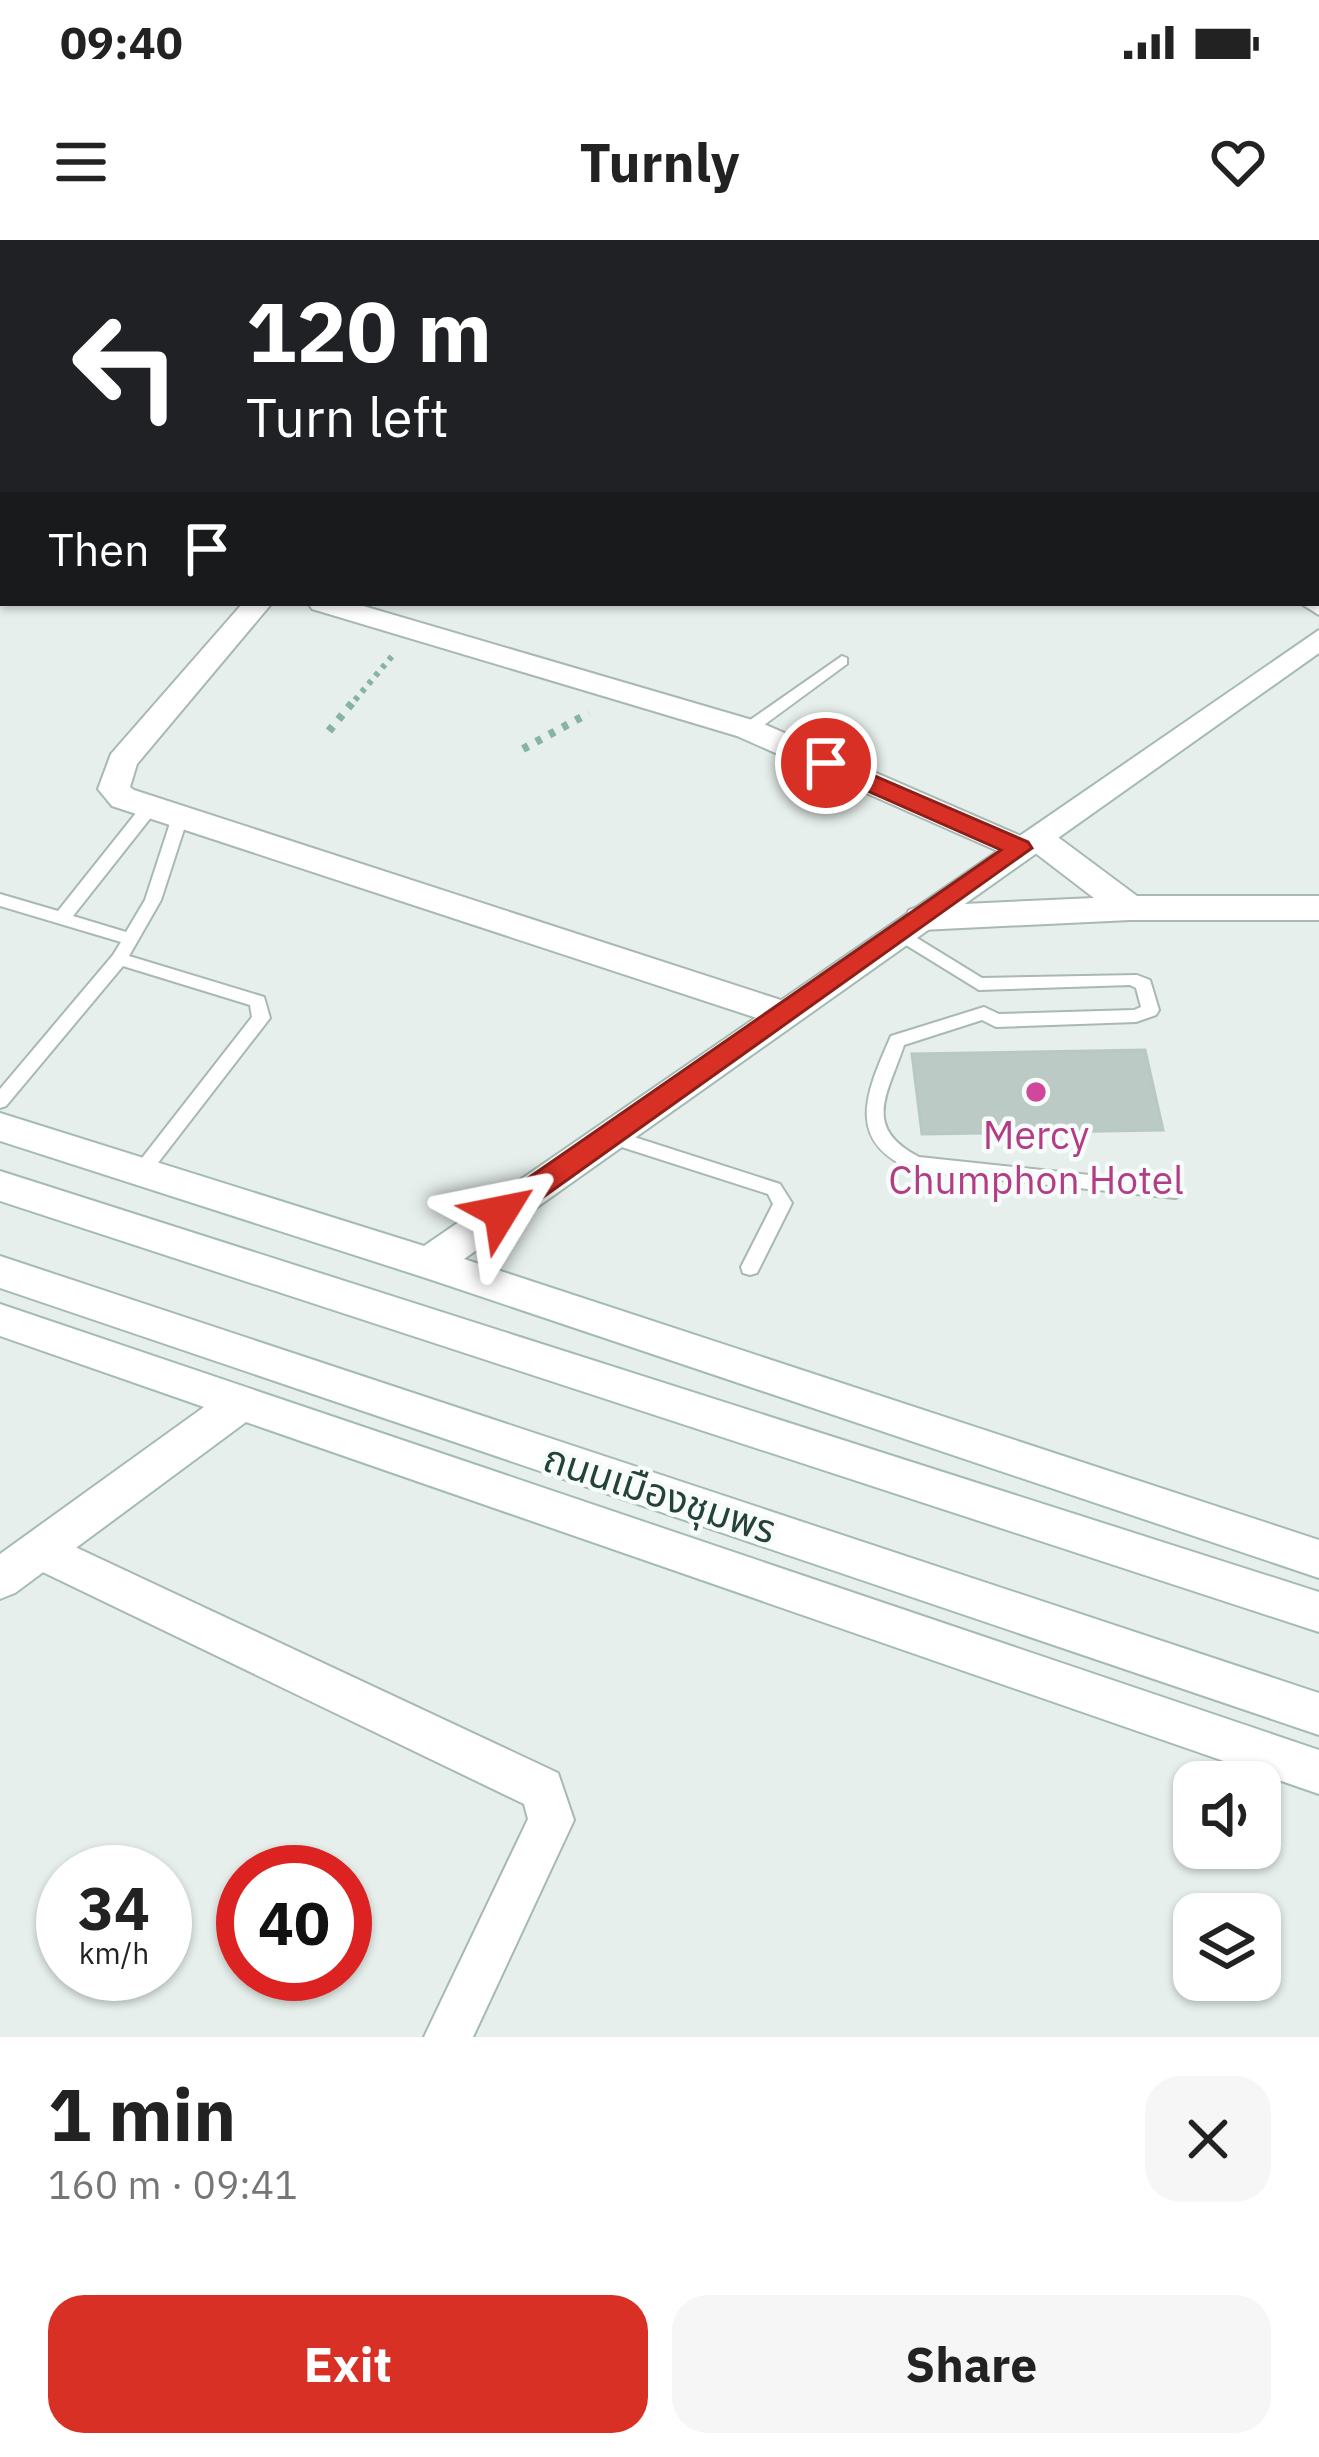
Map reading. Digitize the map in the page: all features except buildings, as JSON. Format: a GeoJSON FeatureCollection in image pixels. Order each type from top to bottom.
{"type":"FeatureCollection","features":[{"type":"Feature","properties":{"kind":"street"},"geometry":{"type":"LineString","coordinates":[[255,606],[122,761],[114,789],[123,798],[784,1014]]}},
{"type":"Feature","properties":{"kind":"street"},"geometry":{"type":"LineString","coordinates":[[332,606],[748,729],[1028,843],[1130,908]]}},
{"type":"Feature","properties":{"kind":"street"},"geometry":{"type":"LineString","coordinates":[[429,1263],[1319,639]]}},
{"type":"Feature","properties":{"kind":"street"},"geometry":{"type":"LineString","coordinates":[[910,925],[1130,908],[1319,908]]}},
{"type":"Feature","properties":{"kind":"street"},"geometry":{"type":"LineString","coordinates":[[0,1127],[429,1263],[1319,1558]]}},
{"type":"Feature","properties":{"kind":"street"},"geometry":{"type":"LineString","coordinates":[[0,1186],[1319,1612]]}},
{"type":"Feature","properties":{"kind":"street","name":"ถนนเมืองชุมพร"},"geometry":{"type":"LineString","coordinates":[[0,1273],[1319,1714]]}},
{"type":"Feature","properties":{"kind":"street"},"geometry":{"type":"LineString","coordinates":[[0,1320],[1319,1772]]}},
{"type":"Feature","properties":{"kind":"street"},"geometry":{"type":"LineString","coordinates":[[0,1579],[243,1401]]}},
{"type":"Feature","properties":{"kind":"street"},"geometry":{"type":"LineString","coordinates":[[41,1550],[542,1789],[551,1820],[448,2037]]}},
{"type":"Feature","properties":{"kind":"lane"},"geometry":{"type":"LineString","coordinates":[[748,729],[842,661]]}},
{"type":"Feature","properties":{"kind":"lane"},"geometry":{"type":"LineString","coordinates":[[62,918],[165,812]]}},
{"type":"Feature","properties":{"kind":"lane"},"geometry":{"type":"LineString","coordinates":[[0,1101],[119,959],[153,900],[165,812]]}},
{"type":"Feature","properties":{"kind":"lane"},"geometry":{"type":"LineString","coordinates":[[0,900],[131,938]]}},
{"type":"Feature","properties":{"kind":"lane"},"geometry":{"type":"LineString","coordinates":[[910,925],[980,984],[984,1013],[996,1021],[1136,1016],[1150,1010],[1144,984],[1131,979],[980,984]]}},
{"type":"Feature","properties":{"kind":"lane"},"geometry":{"type":"LineString","coordinates":[[119,959],[258,1001],[261,1018],[141,1172]]}},
{"type":"Feature","properties":{"kind":"lane"},"geometry":{"type":"LineString","coordinates":[[984,1013],[897,1042],[874,1119],[874,1135],[886,1151],[916,1164],[1175,1191]]}},
{"type":"Feature","properties":{"kind":"lane"},"geometry":{"type":"LineString","coordinates":[[609,1136],[774,1189],[783,1203],[750,1267]]}},
{"type":"Feature","properties":{"kind":"path"},"geometry":{"type":"LineString","coordinates":[[329,731],[413,630]]}},
{"type":"Feature","properties":{"kind":"path"},"geometry":{"type":"LineString","coordinates":[[523,749],[620,693]]}},
{"type":"Feature","properties":{"kind":"place","name":"Mercy Chumphon Hotel"},"geometry":{"type":"Point","coordinates":[1036,1092]}},
{"type":"Feature","properties":{"kind":"route"},"geometry":{"type":"LineString","coordinates":[[501,1212],[1020,848],[826,763]]}}]}
